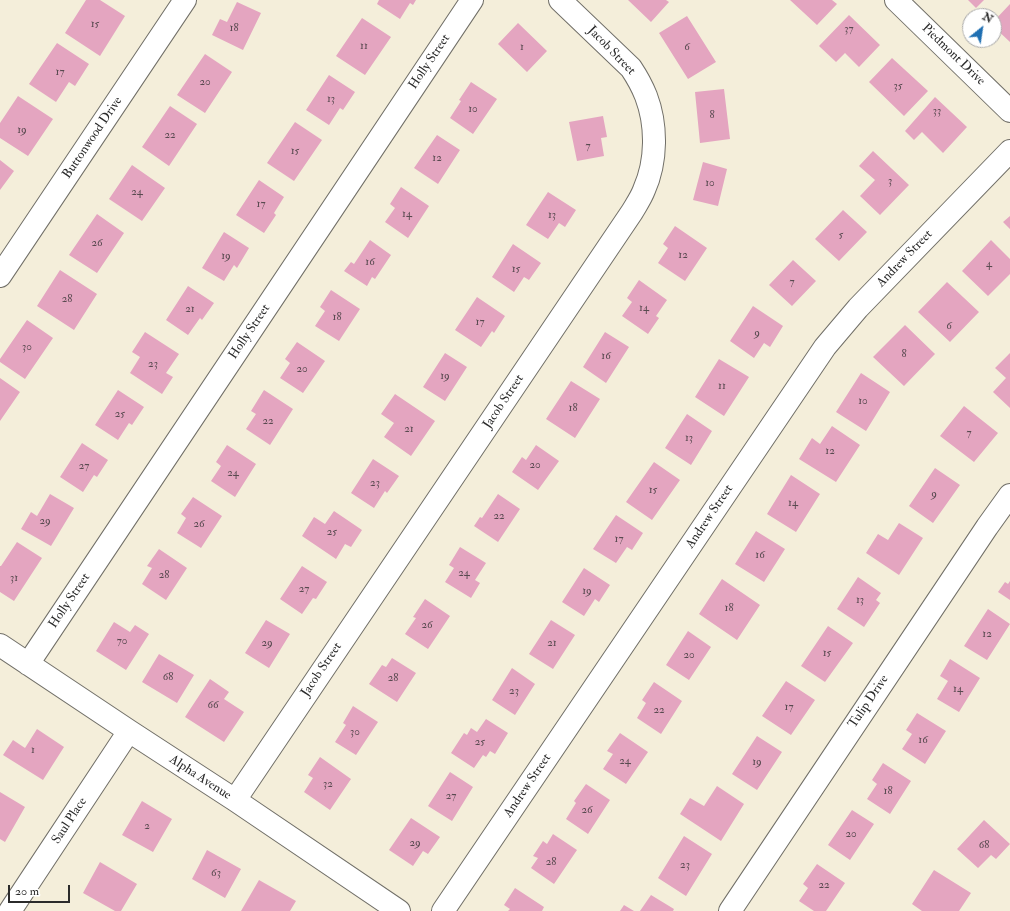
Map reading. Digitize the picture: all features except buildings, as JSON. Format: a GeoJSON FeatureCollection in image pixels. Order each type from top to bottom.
{"type":"FeatureCollection","features":[{"type":"Feature","properties":{"kind":"street","name":"Buttonwood Drive"},"geometry":{"type":"LineString","coordinates":[[0,276],[185,0]]}},
{"type":"Feature","properties":{"kind":"street","name":"Holly Street"},"geometry":{"type":"LineString","coordinates":[[28,664],[472,0]]}},
{"type":"Feature","properties":{"kind":"street","name":"Jacob Street"},"geometry":{"type":"LineString","coordinates":[[235,800],[632,212],[644,190],[651,167],[654,137],[650,108],[640,82],[632,68],[560,0]]}},
{"type":"Feature","properties":{"kind":"street","name":"Piedmont Drive"},"geometry":{"type":"LineString","coordinates":[[896,0],[1010,111]]}},
{"type":"Feature","properties":{"kind":"street","name":"Andrew Street"},"geometry":{"type":"LineString","coordinates":[[444,911],[825,347],[858,308],[1010,151]]}},
{"type":"Feature","properties":{"kind":"street","name":"Tulip Drive"},"geometry":{"type":"LineString","coordinates":[[730,911],[986,527],[1010,495]]}},
{"type":"Feature","properties":{"kind":"street","name":"Alpha Avenue"},"geometry":{"type":"LineString","coordinates":[[0,645],[235,800],[399,911]]}},
{"type":"Feature","properties":{"kind":"street","name":"Saul Place"},"geometry":{"type":"LineString","coordinates":[[10,911],[129,731]]}}]}
